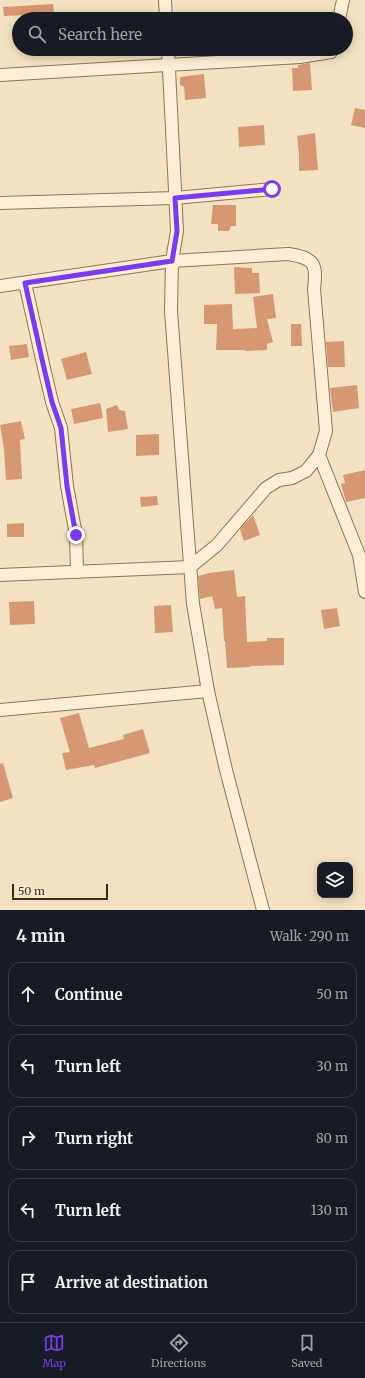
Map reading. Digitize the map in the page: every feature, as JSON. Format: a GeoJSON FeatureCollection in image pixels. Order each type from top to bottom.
{"type":"FeatureCollection","features":[{"type":"Feature","properties":{"kind":"street"},"geometry":{"type":"LineString","coordinates":[[165,0],[166,12]]}},
{"type":"Feature","properties":{"kind":"street"},"geometry":{"type":"LineString","coordinates":[[340,12],[343,0]]}},
{"type":"Feature","properties":{"kind":"street"},"geometry":{"type":"LineString","coordinates":[[168,56],[177,231],[172,261],[171,311],[193,604],[208,691],[226,770],[262,910]]}},
{"type":"Feature","properties":{"kind":"street"},"geometry":{"type":"LineString","coordinates":[[0,75],[169,66],[306,56]]}},
{"type":"Feature","properties":{"kind":"street"},"geometry":{"type":"LineString","coordinates":[[0,203],[175,198],[272,189]]}},
{"type":"Feature","properties":{"kind":"street"},"geometry":{"type":"LineString","coordinates":[[0,286],[172,261],[288,254],[301,256],[309,260],[316,271],[314,289],[326,431],[319,455],[306,471],[292,478],[279,480],[266,488],[217,545],[190,567],[0,575]]}},
{"type":"Feature","properties":{"kind":"street"},"geometry":{"type":"LineString","coordinates":[[25,283],[49,389],[61,428],[67,486],[76,535],[77,572]]}},
{"type":"Feature","properties":{"kind":"street"},"geometry":{"type":"LineString","coordinates":[[319,455],[359,555],[365,592]]}},
{"type":"Feature","properties":{"kind":"street"},"geometry":{"type":"LineString","coordinates":[[0,710],[208,691]]}},
{"type":"Feature","properties":{"kind":"building"},"geometry":{"type":"Polygon","coordinates":[[[53,4],[54,12],[12,12],[12,16],[4,16],[3,7],[53,4]]]}},
{"type":"Feature","properties":{"kind":"building"},"geometry":{"type":"Polygon","coordinates":[[[310,63],[312,90],[293,91],[292,68],[298,68],[298,65],[310,63]]]}},
{"type":"Feature","properties":{"kind":"building"},"geometry":{"type":"Polygon","coordinates":[[[204,74],[206,98],[185,100],[184,87],[180,85],[180,77],[204,74]]]}},
{"type":"Feature","properties":{"kind":"building"},"geometry":{"type":"Polygon","coordinates":[[[355,108],[365,110],[365,128],[351,125],[355,108]]]}},
{"type":"Feature","properties":{"kind":"building"},"geometry":{"type":"Polygon","coordinates":[[[264,125],[265,145],[239,147],[238,127],[264,125]]]}},
{"type":"Feature","properties":{"kind":"building"},"geometry":{"type":"Polygon","coordinates":[[[315,133],[318,170],[299,171],[297,136],[315,133]]]}},
{"type":"Feature","properties":{"kind":"building"},"geometry":{"type":"Polygon","coordinates":[[[213,205],[236,205],[236,226],[231,226],[229,231],[218,231],[218,224],[211,224],[213,205]]]}},
{"type":"Feature","properties":{"kind":"building"},"geometry":{"type":"Polygon","coordinates":[[[234,267],[252,268],[252,273],[259,273],[260,293],[235,294],[234,267]]]}},
{"type":"Feature","properties":{"kind":"building"},"geometry":{"type":"Polygon","coordinates":[[[273,294],[276,318],[267,319],[273,342],[267,344],[267,350],[216,350],[217,324],[204,324],[204,305],[232,304],[233,329],[257,328],[253,297],[273,294]]]}},
{"type":"Feature","properties":{"kind":"building"},"geometry":{"type":"Polygon","coordinates":[[[291,324],[301,324],[302,346],[291,346],[291,324]]]}},
{"type":"Feature","properties":{"kind":"building"},"geometry":{"type":"Polygon","coordinates":[[[344,341],[345,367],[328,367],[326,342],[344,341]]]}},
{"type":"Feature","properties":{"kind":"building"},"geometry":{"type":"Polygon","coordinates":[[[27,344],[29,357],[11,360],[9,346],[27,344]]]}},
{"type":"Feature","properties":{"kind":"building"},"geometry":{"type":"Polygon","coordinates":[[[86,352],[92,374],[67,380],[61,359],[86,352]]]}},
{"type":"Feature","properties":{"kind":"building"},"geometry":{"type":"Polygon","coordinates":[[[357,385],[359,408],[333,412],[330,388],[357,385]]]}},
{"type":"Feature","properties":{"kind":"building"},"geometry":{"type":"Polygon","coordinates":[[[100,403],[103,418],[74,424],[71,409],[100,403]]]}},
{"type":"Feature","properties":{"kind":"building"},"geometry":{"type":"Polygon","coordinates":[[[117,405],[119,410],[125,411],[128,429],[108,432],[106,409],[117,405]]]}},
{"type":"Feature","properties":{"kind":"building"},"geometry":{"type":"Polygon","coordinates":[[[21,421],[25,439],[20,440],[22,479],[6,480],[4,449],[0,425],[21,421]]]}},
{"type":"Feature","properties":{"kind":"building"},"geometry":{"type":"Polygon","coordinates":[[[159,434],[159,455],[136,456],[136,435],[159,434]]]}},
{"type":"Feature","properties":{"kind":"building"},"geometry":{"type":"Polygon","coordinates":[[[365,470],[365,498],[346,502],[341,484],[345,483],[343,475],[365,470]]]}},
{"type":"Feature","properties":{"kind":"building"},"geometry":{"type":"Polygon","coordinates":[[[157,496],[158,505],[141,507],[140,497],[157,496]]]}},
{"type":"Feature","properties":{"kind":"building"},"geometry":{"type":"Polygon","coordinates":[[[253,515],[260,535],[244,541],[240,529],[253,515]]]}},
{"type":"Feature","properties":{"kind":"building"},"geometry":{"type":"Polygon","coordinates":[[[24,523],[24,537],[7,537],[7,524],[24,523]]]}},
{"type":"Feature","properties":{"kind":"building"},"geometry":{"type":"Polygon","coordinates":[[[234,570],[237,597],[245,596],[247,642],[267,641],[267,638],[284,638],[284,665],[227,668],[222,608],[215,609],[212,596],[200,599],[198,576],[234,570]]]}},
{"type":"Feature","properties":{"kind":"building"},"geometry":{"type":"Polygon","coordinates":[[[34,601],[35,624],[10,625],[9,602],[34,601]]]}},
{"type":"Feature","properties":{"kind":"building"},"geometry":{"type":"Polygon","coordinates":[[[171,605],[173,632],[155,633],[154,606],[171,605]]]}},
{"type":"Feature","properties":{"kind":"building"},"geometry":{"type":"Polygon","coordinates":[[[337,608],[340,626],[324,629],[321,610],[337,608]]]}},
{"type":"Feature","properties":{"kind":"building"},"geometry":{"type":"Polygon","coordinates":[[[79,713],[89,748],[124,739],[123,735],[143,729],[150,753],[95,768],[94,765],[66,770],[62,753],[70,752],[60,718],[79,713]]]}},
{"type":"Feature","properties":{"kind":"building"},"geometry":{"type":"Polygon","coordinates":[[[3,763],[13,798],[0,802],[0,764],[3,763]]]}},
{"type":"Feature","properties":{"kind":"route"},"geometry":{"type":"LineString","coordinates":[[76,535],[67,486],[61,428],[52,402],[25,283],[172,261],[177,231],[175,198],[272,189]]}}]}
